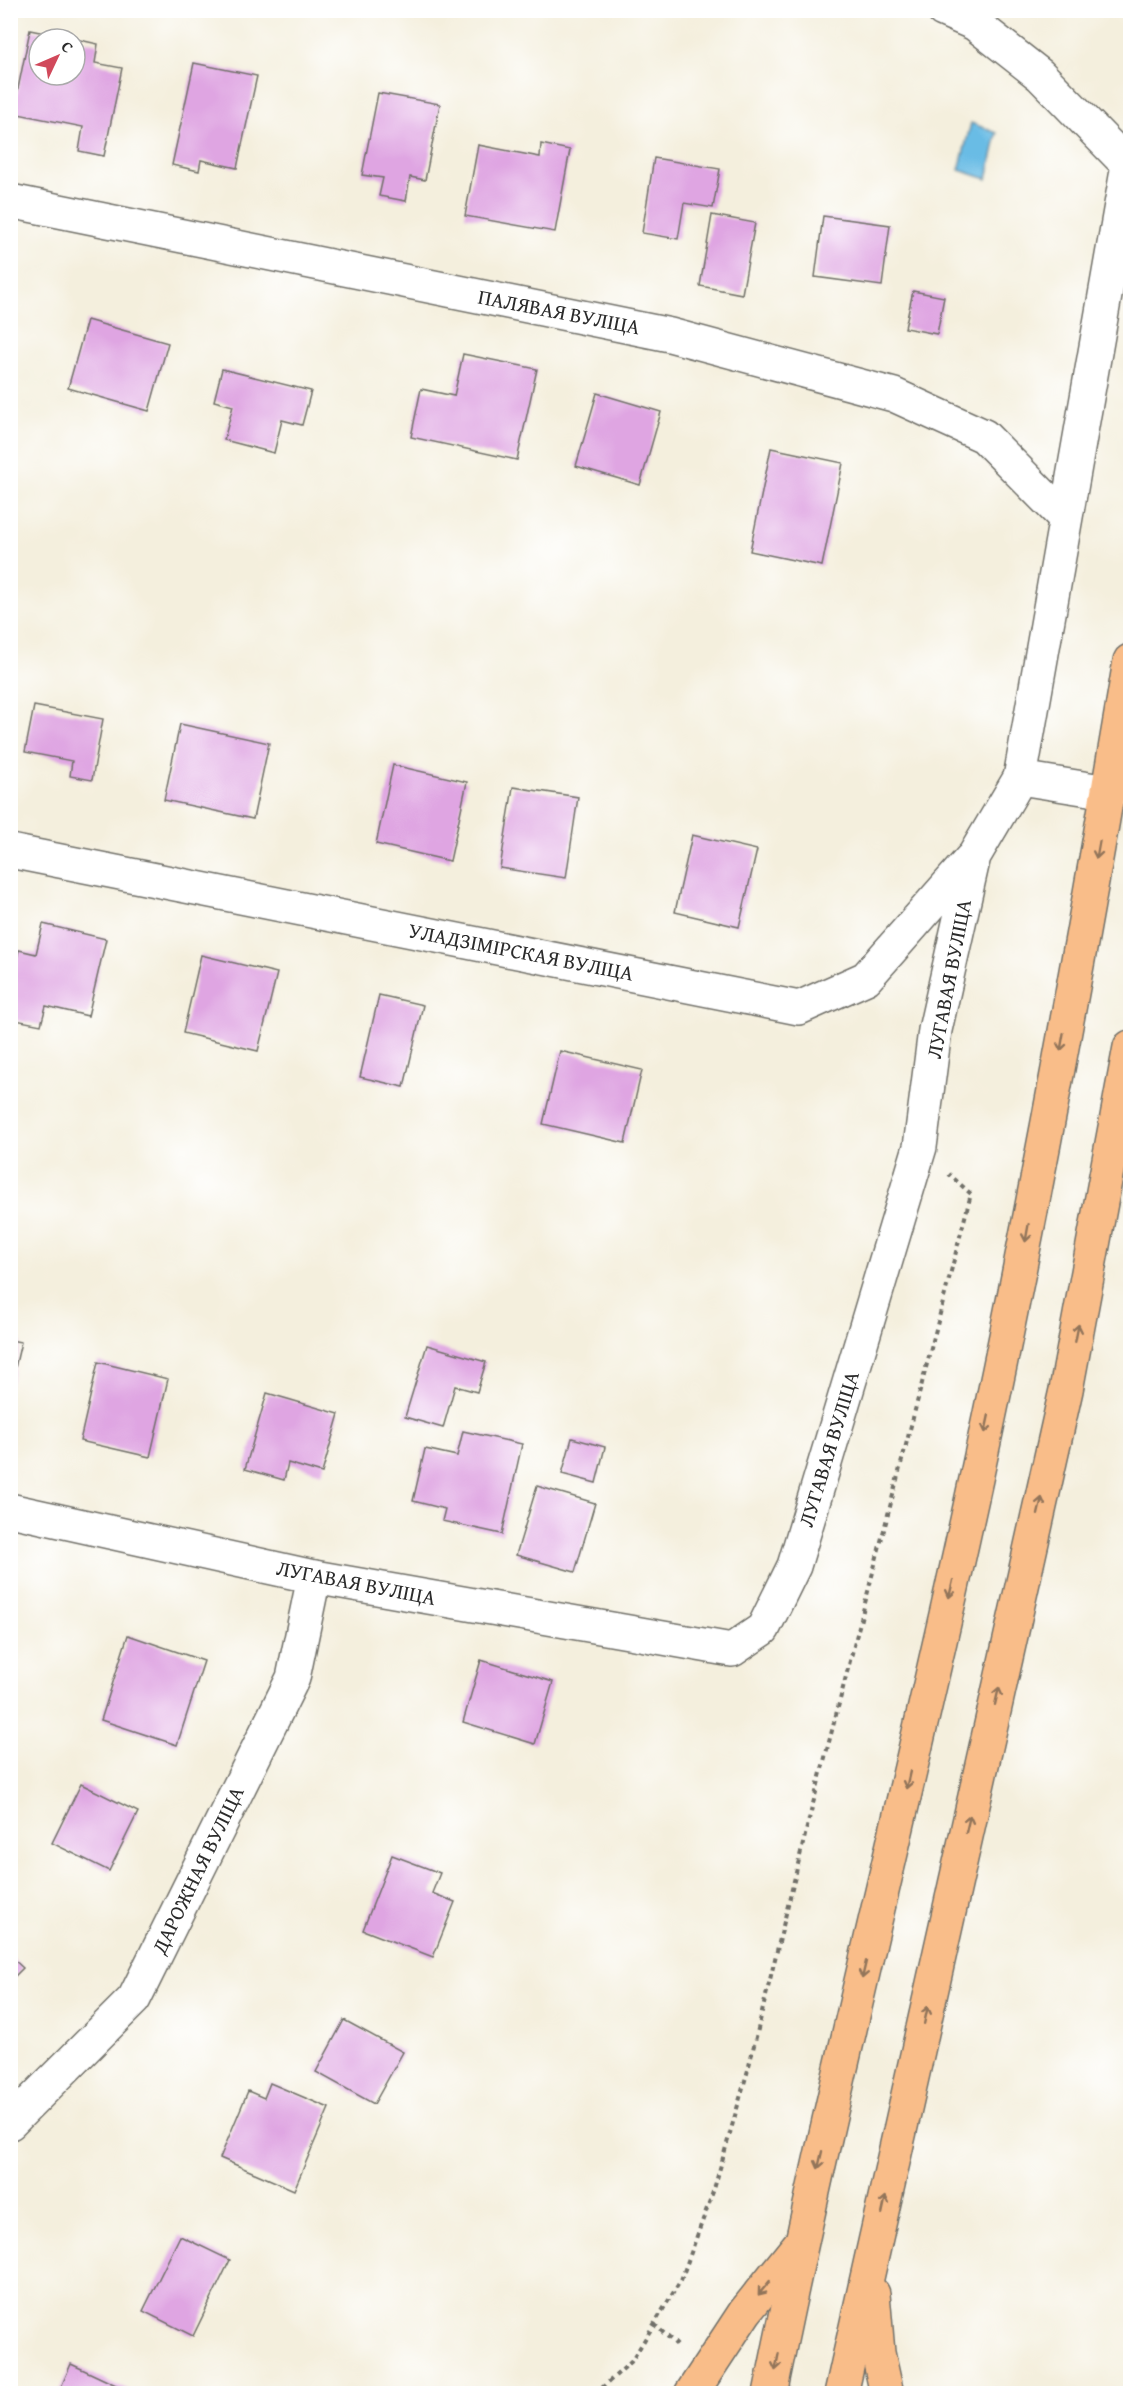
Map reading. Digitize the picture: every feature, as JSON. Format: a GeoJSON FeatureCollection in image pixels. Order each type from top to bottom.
{"type":"FeatureCollection","features":[{"type":"Feature","properties":{"kind":"highway"},"geometry":{"type":"LineString","coordinates":[[770,2394],[801,2242],[964,1532],[1119,794],[1131,660]]}},
{"type":"Feature","properties":{"kind":"highway"},"geometry":{"type":"LineString","coordinates":[[841,2394],[1066,1390],[1131,1047]]}},
{"type":"Feature","properties":{"kind":"highway"},"geometry":{"type":"LineString","coordinates":[[691,2394],[745,2312],[801,2242]]}},
{"type":"Feature","properties":{"kind":"highway"},"geometry":{"type":"LineString","coordinates":[[871,2262],[878,2353],[887,2394]]}},
{"type":"Feature","properties":{"kind":"street"},"geometry":{"type":"LineString","coordinates":[[943,10],[975,24],[1040,75],[1129,153]]}},
{"type":"Feature","properties":{"kind":"street","name":"ЛУГАВАЯ ВУЛІЦА"},"geometry":{"type":"LineString","coordinates":[[10,1510],[314,1577],[732,1650],[763,1629],[794,1566],[920,1147],[935,1030],[974,856],[1020,778],[1129,153]]}},
{"type":"Feature","properties":{"kind":"street","name":"ПАЛЯВАЯ ВУЛІЦА"},"geometry":{"type":"LineString","coordinates":[[10,201],[670,335],[894,395],[984,436],[1065,518]]}},
{"type":"Feature","properties":{"kind":"street"},"geometry":{"type":"LineString","coordinates":[[1020,778],[1119,794]]}},
{"type":"Feature","properties":{"kind":"street","name":"УЛАДЗІМІРСКАЯ ВУЛІЦА"},"geometry":{"type":"LineString","coordinates":[[10,850],[799,1008],[866,978],[974,856]]}},
{"type":"Feature","properties":{"kind":"street","name":"ДАРОЖНАЯ ВУЛІЦА"},"geometry":{"type":"LineString","coordinates":[[10,2122],[134,1999],[293,1678],[314,1577]]}},
{"type":"Feature","properties":{"kind":"path"},"geometry":{"type":"LineString","coordinates":[[595,2394],[631,2362],[681,2280],[714,2189],[748,2070],[808,1823],[971,1194]]}},
{"type":"Feature","properties":{"kind":"water"},"geometry":{"type":"Polygon","coordinates":[[[971,123],[997,133],[987,179],[959,170],[971,123]]]}},
{"type":"Feature","properties":{"kind":"building"},"geometry":{"type":"Polygon","coordinates":[[[87,42],[98,44],[95,63],[122,68],[104,156],[79,151],[83,127],[13,113],[27,45],[27,87],[87,87],[87,42]]]}},
{"type":"Feature","properties":{"kind":"building"},"geometry":{"type":"Polygon","coordinates":[[[194,63],[257,76],[237,168],[201,160],[199,171],[172,165],[194,63]]]}},
{"type":"Feature","properties":{"kind":"building"},"geometry":{"type":"Polygon","coordinates":[[[378,93],[440,104],[425,180],[410,177],[406,201],[379,196],[383,178],[362,175],[378,93]]]}},
{"type":"Feature","properties":{"kind":"building"},"geometry":{"type":"Polygon","coordinates":[[[541,144],[570,150],[555,232],[465,216],[478,145],[540,157],[541,144]]]}},
{"type":"Feature","properties":{"kind":"building"},"geometry":{"type":"Polygon","coordinates":[[[654,158],[720,169],[713,208],[684,203],[678,239],[642,233],[654,158]]]}},
{"type":"Feature","properties":{"kind":"building"},"geometry":{"type":"Polygon","coordinates":[[[712,215],[755,223],[742,294],[700,286],[712,215]]]}},
{"type":"Feature","properties":{"kind":"building"},"geometry":{"type":"Polygon","coordinates":[[[823,216],[890,225],[882,286],[815,277],[823,216]]]}},
{"type":"Feature","properties":{"kind":"building"},"geometry":{"type":"Polygon","coordinates":[[[913,291],[944,297],[937,334],[905,328],[913,291]]]}},
{"type":"Feature","properties":{"kind":"building"},"geometry":{"type":"Polygon","coordinates":[[[87,320],[168,343],[149,411],[68,388],[87,320]]]}},
{"type":"Feature","properties":{"kind":"building"},"geometry":{"type":"Polygon","coordinates":[[[463,354],[537,369],[517,460],[411,437],[421,389],[454,396],[463,354]]]}},
{"type":"Feature","properties":{"kind":"building"},"geometry":{"type":"Polygon","coordinates":[[[222,369],[311,391],[302,425],[282,420],[274,453],[224,440],[233,406],[214,401],[222,369]]]}},
{"type":"Feature","properties":{"kind":"building"},"geometry":{"type":"Polygon","coordinates":[[[597,393],[661,412],[640,485],[576,466],[597,393]]]}},
{"type":"Feature","properties":{"kind":"building"},"geometry":{"type":"Polygon","coordinates":[[[771,448],[843,463],[822,566],[750,551],[771,448]]]}},
{"type":"Feature","properties":{"kind":"building"},"geometry":{"type":"Polygon","coordinates":[[[34,706],[103,719],[92,780],[70,776],[72,761],[25,752],[34,706]]]}},
{"type":"Feature","properties":{"kind":"building"},"geometry":{"type":"Polygon","coordinates":[[[180,724],[269,743],[253,819],[164,800],[180,724]]]}},
{"type":"Feature","properties":{"kind":"building"},"geometry":{"type":"Polygon","coordinates":[[[393,765],[467,782],[450,861],[376,844],[393,765]]]}},
{"type":"Feature","properties":{"kind":"building"},"geometry":{"type":"Polygon","coordinates":[[[513,787],[578,797],[566,878],[500,868],[513,787]]]}},
{"type":"Feature","properties":{"kind":"building"},"geometry":{"type":"Polygon","coordinates":[[[692,835],[757,850],[739,927],[675,912],[692,835]]]}},
{"type":"Feature","properties":{"kind":"building"},"geometry":{"type":"Polygon","coordinates":[[[43,924],[106,939],[88,1016],[46,1006],[41,1025],[10,1019],[10,988],[19,950],[36,954],[43,924]]]}},
{"type":"Feature","properties":{"kind":"building"},"geometry":{"type":"Polygon","coordinates":[[[201,955],[277,973],[258,1051],[183,1033],[201,955]]]}},
{"type":"Feature","properties":{"kind":"building"},"geometry":{"type":"Polygon","coordinates":[[[379,995],[423,1005],[404,1087],[360,1077],[379,995]]]}},
{"type":"Feature","properties":{"kind":"building"},"geometry":{"type":"Polygon","coordinates":[[[560,1051],[642,1070],[625,1143],[543,1124],[560,1051]]]}},
{"type":"Feature","properties":{"kind":"building"},"geometry":{"type":"Polygon","coordinates":[[[10,1340],[21,1342],[11,1385],[10,1385],[10,1340]]]}},
{"type":"Feature","properties":{"kind":"building"},"geometry":{"type":"Polygon","coordinates":[[[427,1345],[486,1362],[477,1392],[455,1386],[443,1428],[405,1417],[427,1345]]]}},
{"type":"Feature","properties":{"kind":"building"},"geometry":{"type":"Polygon","coordinates":[[[98,1362],[168,1379],[150,1457],[80,1441],[98,1362]]]}},
{"type":"Feature","properties":{"kind":"building"},"geometry":{"type":"Polygon","coordinates":[[[267,1393],[339,1414],[322,1473],[288,1463],[284,1480],[245,1469],[267,1393]]]}},
{"type":"Feature","properties":{"kind":"building"},"geometry":{"type":"Polygon","coordinates":[[[463,1431],[522,1444],[502,1534],[442,1521],[445,1509],[413,1501],[425,1449],[457,1456],[463,1431]]]}},
{"type":"Feature","properties":{"kind":"building"},"geometry":{"type":"Polygon","coordinates":[[[572,1438],[605,1447],[596,1483],[562,1474],[572,1438]]]}},
{"type":"Feature","properties":{"kind":"building"},"geometry":{"type":"Polygon","coordinates":[[[537,1486],[595,1503],[575,1572],[516,1555],[537,1486]]]}},
{"type":"Feature","properties":{"kind":"building"},"geometry":{"type":"Polygon","coordinates":[[[128,1635],[204,1661],[177,1745],[101,1720],[128,1635]]]}},
{"type":"Feature","properties":{"kind":"building"},"geometry":{"type":"Polygon","coordinates":[[[481,1660],[553,1682],[535,1744],[463,1722],[481,1660]]]}},
{"type":"Feature","properties":{"kind":"building"},"geometry":{"type":"Polygon","coordinates":[[[81,1784],[138,1812],[109,1871],[52,1843],[81,1784]]]}},
{"type":"Feature","properties":{"kind":"building"},"geometry":{"type":"Polygon","coordinates":[[[392,1855],[440,1873],[432,1893],[455,1902],[433,1957],[363,1930],[392,1855]]]}},
{"type":"Feature","properties":{"kind":"building"},"geometry":{"type":"Polygon","coordinates":[[[10,1956],[23,1968],[10,1981],[10,1956]]]}},
{"type":"Feature","properties":{"kind":"building"},"geometry":{"type":"Polygon","coordinates":[[[344,2020],[403,2052],[374,2104],[316,2072],[344,2020]]]}},
{"type":"Feature","properties":{"kind":"building"},"geometry":{"type":"Polygon","coordinates":[[[270,2083],[329,2108],[294,2190],[220,2158],[248,2091],[264,2098],[270,2083]]]}},
{"type":"Feature","properties":{"kind":"building"},"geometry":{"type":"Polygon","coordinates":[[[180,2236],[230,2260],[193,2336],[143,2311],[180,2236]]]}},
{"type":"Feature","properties":{"kind":"building"},"geometry":{"type":"Polygon","coordinates":[[[71,2364],[135,2394],[58,2394],[71,2364]]]}}]}
